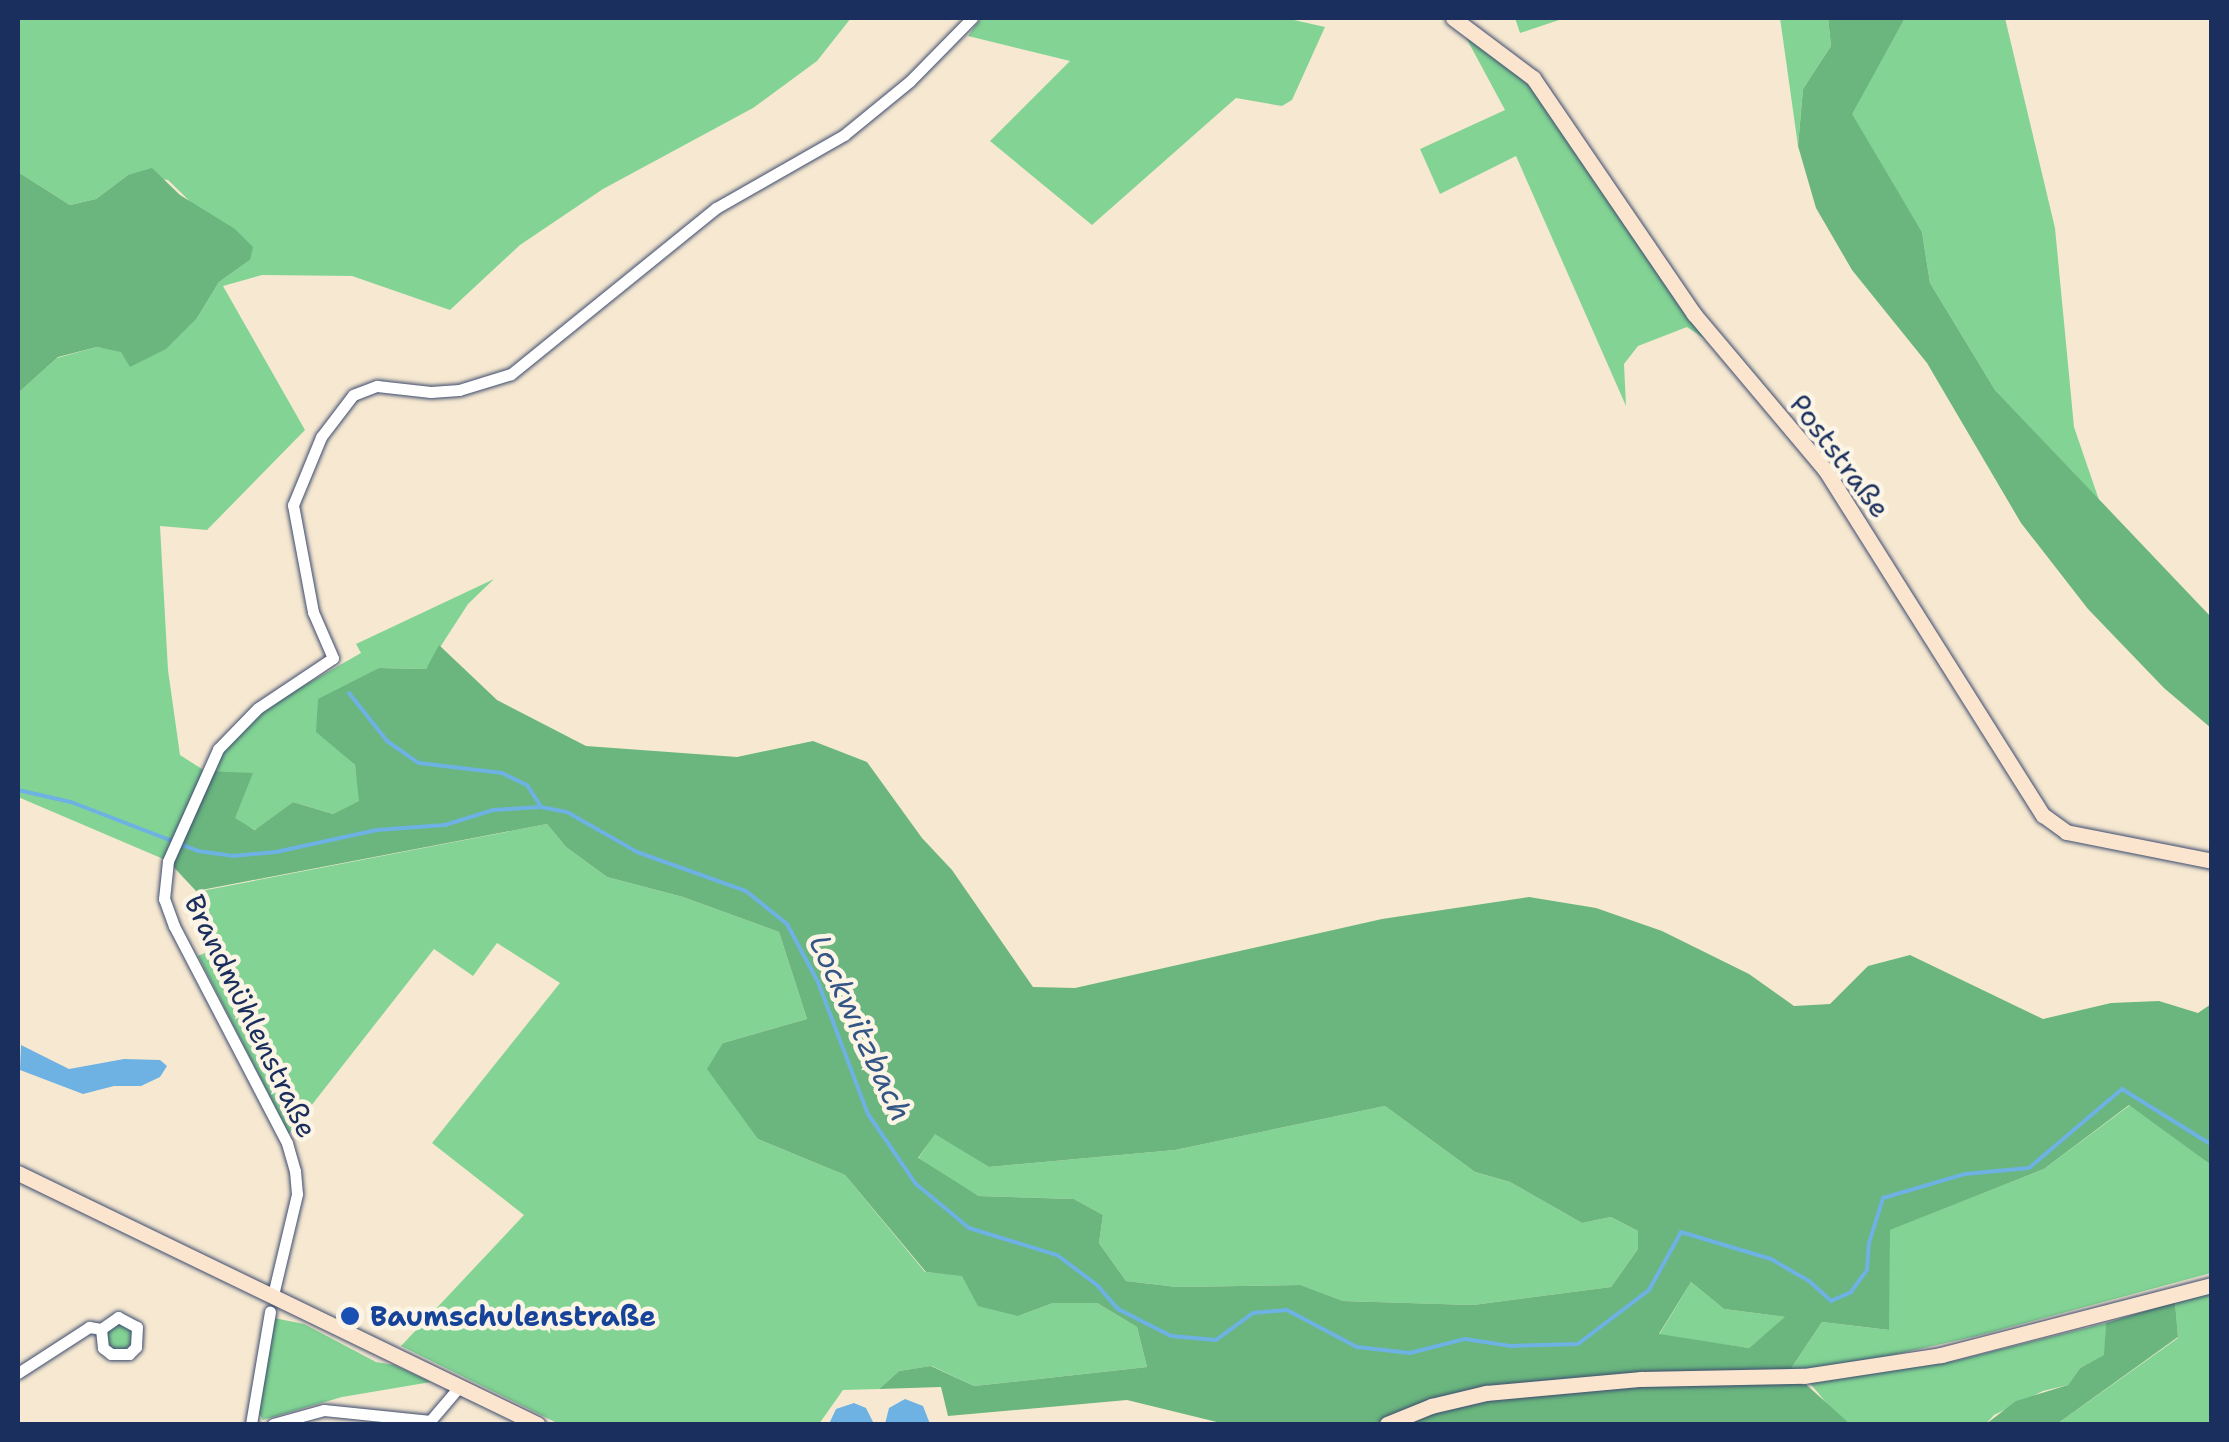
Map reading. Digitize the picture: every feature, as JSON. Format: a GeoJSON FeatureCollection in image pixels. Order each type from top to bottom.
{"type":"FeatureCollection","features":[{"type":"Feature","properties":{"kind":"main road","name":"Poststraße"},"geometry":{"type":"LineString","coordinates":[[1455,18],[1532,78],[1694,314],[1826,470],[2043,816],[2066,832],[2212,861]]}},
{"type":"Feature","properties":{"kind":"main road"},"geometry":{"type":"LineString","coordinates":[[18,1173],[272,1304],[537,1424]]}},
{"type":"Feature","properties":{"kind":"main road"},"geometry":{"type":"LineString","coordinates":[[1387,1424],[1431,1406],[1486,1393],[1641,1379],[1804,1376],[1942,1354],[2212,1285]]}},
{"type":"Feature","properties":{"kind":"street","name":"Brandmühlenstraße"},"geometry":{"type":"LineString","coordinates":[[272,1304],[294,1210],[295,1171],[287,1144],[174,926],[164,899],[168,861],[181,827],[204,771],[234,727],[333,658],[313,612],[293,505],[302,475],[338,409],[352,395],[377,386],[431,392],[459,390],[510,374],[716,208],[844,135],[910,81],[972,18]]}},
{"type":"Feature","properties":{"kind":"street"},"geometry":{"type":"LineString","coordinates":[[252,1424],[272,1304]]}},
{"type":"Feature","properties":{"kind":"street"},"geometry":{"type":"LineString","coordinates":[[18,1373],[89,1328],[101,1329]]}},
{"type":"Feature","properties":{"kind":"street"},"geometry":{"type":"LineString","coordinates":[[273,1424],[324,1410],[430,1421],[460,1387]]}},
{"type":"Feature","properties":{"kind":"green space"},"geometry":{"type":"Polygon","coordinates":[[[18,18],[851,18],[817,61],[753,108],[603,189],[520,245],[450,310],[352,276],[262,275],[223,286],[305,430],[207,530],[160,526],[168,670],[180,755],[205,771],[229,734],[275,702],[361,653],[356,644],[494,579],[468,604],[426,669],[379,668],[317,732],[355,765],[360,801],[333,814],[293,802],[256,830],[234,819],[168,861],[18,797],[18,393],[57,358],[97,347],[121,351],[197,318],[219,282],[250,260],[168,180],[128,175],[96,199],[70,205],[18,172],[18,18]]]}},
{"type":"Feature","properties":{"kind":"green space"},"geometry":{"type":"Polygon","coordinates":[[[981,18],[1285,18],[1325,27],[1292,100],[1282,106],[1236,98],[1092,225],[990,141],[1070,61],[968,36],[981,18]]]}},
{"type":"Feature","properties":{"kind":"green space"},"geometry":{"type":"Polygon","coordinates":[[[1515,18],[1565,18],[1520,33],[1515,18]]]}},
{"type":"Feature","properties":{"kind":"green space"},"geometry":{"type":"Polygon","coordinates":[[[1780,18],[1828,18],[1831,46],[1803,89],[1798,146],[1780,18]]]}},
{"type":"Feature","properties":{"kind":"green space"},"geometry":{"type":"Polygon","coordinates":[[[1828,18],[1905,18],[1852,114],[1922,232],[1930,283],[1995,390],[2211,617],[2211,728],[2164,688],[2088,609],[2021,523],[1927,363],[1852,270],[1816,208],[1798,146],[1803,89],[1831,46],[1828,18]]]}},
{"type":"Feature","properties":{"kind":"green space"},"geometry":{"type":"Polygon","coordinates":[[[1905,18],[2005,18],[2055,228],[2074,427],[2099,500],[1995,390],[1930,283],[1922,232],[1851,114],[1905,18]]]}},
{"type":"Feature","properties":{"kind":"green space"},"geometry":{"type":"Polygon","coordinates":[[[1456,19],[1533,78],[1729,355],[1687,327],[1638,346],[1624,364],[1626,406],[1516,156],[1440,194],[1420,149],[1505,110],[1456,19]]]}},
{"type":"Feature","properties":{"kind":"green space"},"geometry":{"type":"Polygon","coordinates":[[[152,168],[180,195],[235,229],[253,247],[250,260],[219,282],[197,318],[166,349],[130,367],[121,352],[97,347],[58,357],[18,393],[18,172],[70,205],[96,199],[128,175],[152,168]]]}},
{"type":"Feature","properties":{"kind":"green space"},"geometry":{"type":"Polygon","coordinates":[[[439,645],[497,700],[586,746],[737,757],[813,741],[867,762],[922,838],[952,870],[1033,987],[1075,988],[1382,919],[1529,897],[1596,908],[1662,931],[1749,974],[1794,1006],[1830,1004],[1868,966],[1910,955],[2043,1019],[2111,1003],[2159,1001],[2198,1013],[2211,1004],[2211,1165],[2129,1105],[2044,1169],[1890,1230],[1889,1330],[1822,1322],[1790,1370],[1850,1424],[1225,1424],[1127,1400],[948,1416],[941,1387],[879,1389],[899,1371],[931,1366],[974,1386],[1147,1367],[1137,1327],[1097,1303],[1053,1303],[1018,1316],[978,1306],[962,1276],[926,1272],[845,1175],[758,1139],[707,1069],[723,1043],[807,1019],[779,932],[683,897],[607,877],[566,847],[547,824],[196,891],[168,861],[205,771],[253,773],[235,818],[255,830],[293,802],[333,814],[359,801],[355,765],[316,732],[318,699],[379,668],[426,669],[439,645]],[[1385,1106],[1175,1150],[989,1167],[935,1134],[918,1158],[979,1196],[1074,1199],[1103,1215],[1099,1243],[1126,1281],[1177,1287],[1300,1285],[1343,1301],[1473,1305],[1611,1287],[1638,1249],[1638,1231],[1611,1217],[1582,1223],[1510,1182],[1475,1172],[1385,1106]],[[1691,1282],[1659,1334],[1749,1348],[1785,1317],[1724,1309],[1691,1282]]]}},
{"type":"Feature","properties":{"kind":"green space"},"geometry":{"type":"Polygon","coordinates":[[[547,824],[566,847],[607,877],[683,897],[779,932],[807,1019],[723,1043],[758,1139],[845,1175],[925,1272],[962,1275],[1018,1316],[1053,1303],[1097,1303],[1137,1327],[1147,1367],[974,1386],[932,1366],[899,1371],[879,1389],[843,1390],[819,1424],[559,1424],[401,1346],[524,1215],[432,1143],[560,983],[497,943],[473,976],[434,949],[289,1134],[198,956],[221,946],[196,892],[547,824]]]}},
{"type":"Feature","properties":{"kind":"green space"},"geometry":{"type":"Polygon","coordinates":[[[2130,1105],[2211,1165],[2211,1273],[1977,1336],[1857,1363],[1790,1370],[1822,1322],[1889,1330],[1889,1230],[2044,1169],[2130,1105]]]}},
{"type":"Feature","properties":{"kind":"green space"},"geometry":{"type":"Polygon","coordinates":[[[1385,1106],[1475,1172],[1510,1182],[1582,1223],[1611,1217],[1638,1231],[1638,1249],[1611,1287],[1473,1305],[1343,1301],[1299,1285],[1177,1287],[1126,1281],[1099,1243],[1103,1215],[1074,1199],[979,1196],[918,1159],[935,1133],[989,1167],[1175,1150],[1385,1106]]]}},
{"type":"Feature","properties":{"kind":"green space"},"geometry":{"type":"Polygon","coordinates":[[[1691,1282],[1724,1309],[1786,1317],[1749,1348],[1659,1335],[1691,1282]]]}},
{"type":"Feature","properties":{"kind":"green space"},"geometry":{"type":"Polygon","coordinates":[[[2211,1293],[2211,1424],[2057,1424],[2178,1338],[2175,1302],[2211,1293]]]}},
{"type":"Feature","properties":{"kind":"green space"},"geometry":{"type":"Polygon","coordinates":[[[2175,1302],[2178,1337],[2057,1424],[1986,1424],[2016,1401],[2068,1385],[2080,1368],[2104,1355],[2106,1323],[2175,1302]]]}},
{"type":"Feature","properties":{"kind":"green space"},"geometry":{"type":"Polygon","coordinates":[[[274,1318],[304,1324],[376,1362],[394,1365],[431,1382],[342,1397],[263,1420],[258,1412],[274,1318]]]}},
{"type":"Feature","properties":{"kind":"green space"},"geometry":{"type":"Polygon","coordinates":[[[2106,1323],[2105,1355],[2080,1368],[2068,1385],[2043,1391],[1994,1415],[1986,1424],[1850,1424],[1837,1416],[1809,1382],[1954,1361],[2106,1323]]]}},
{"type":"Feature","properties":{"kind":"green space"},"geometry":{"type":"Polygon","coordinates":[[[120,1324],[129,1328],[133,1337],[129,1346],[120,1350],[111,1346],[107,1337],[111,1328],[120,1324]]]}},
{"type":"Feature","properties":{"kind":"water"},"geometry":{"type":"Polygon","coordinates":[[[21,1045],[69,1069],[124,1059],[160,1060],[167,1066],[160,1077],[141,1086],[114,1086],[83,1094],[20,1070],[21,1045]]]}},
{"type":"Feature","properties":{"kind":"water"},"geometry":{"type":"Polygon","coordinates":[[[905,1399],[923,1406],[930,1424],[885,1424],[889,1408],[905,1399]]]}},
{"type":"Feature","properties":{"kind":"water"},"geometry":{"type":"Polygon","coordinates":[[[854,1403],[866,1408],[874,1424],[829,1424],[836,1409],[854,1403]]]}},
{"type":"Feature","properties":{"kind":"waterway"},"geometry":{"type":"LineString","coordinates":[[349,693],[387,741],[419,763],[502,773],[527,785],[540,805]]}},
{"type":"Feature","properties":{"kind":"waterway","name":"Lockwitzbach"},"geometry":{"type":"LineString","coordinates":[[18,790],[71,802],[198,851],[233,856],[276,852],[377,830],[445,825],[493,810],[541,807],[567,812],[637,852],[746,891],[787,924],[818,982],[868,1114],[916,1184],[969,1228],[1057,1255],[1097,1285],[1118,1309],[1171,1336],[1216,1340],[1253,1313],[1287,1310],[1357,1347],[1410,1353],[1465,1339],[1511,1346],[1578,1344],[1649,1290],[1681,1232],[1771,1259],[1809,1281],[1831,1301],[1851,1292],[1867,1270],[1869,1243],[1883,1198],[1965,1174],[2029,1168],[2122,1089],[2212,1145]]}},
{"type":"Feature","properties":{"kind":"place","name":"Baumschulenstraße"},"geometry":{"type":"Point","coordinates":[350,1316]}}]}
